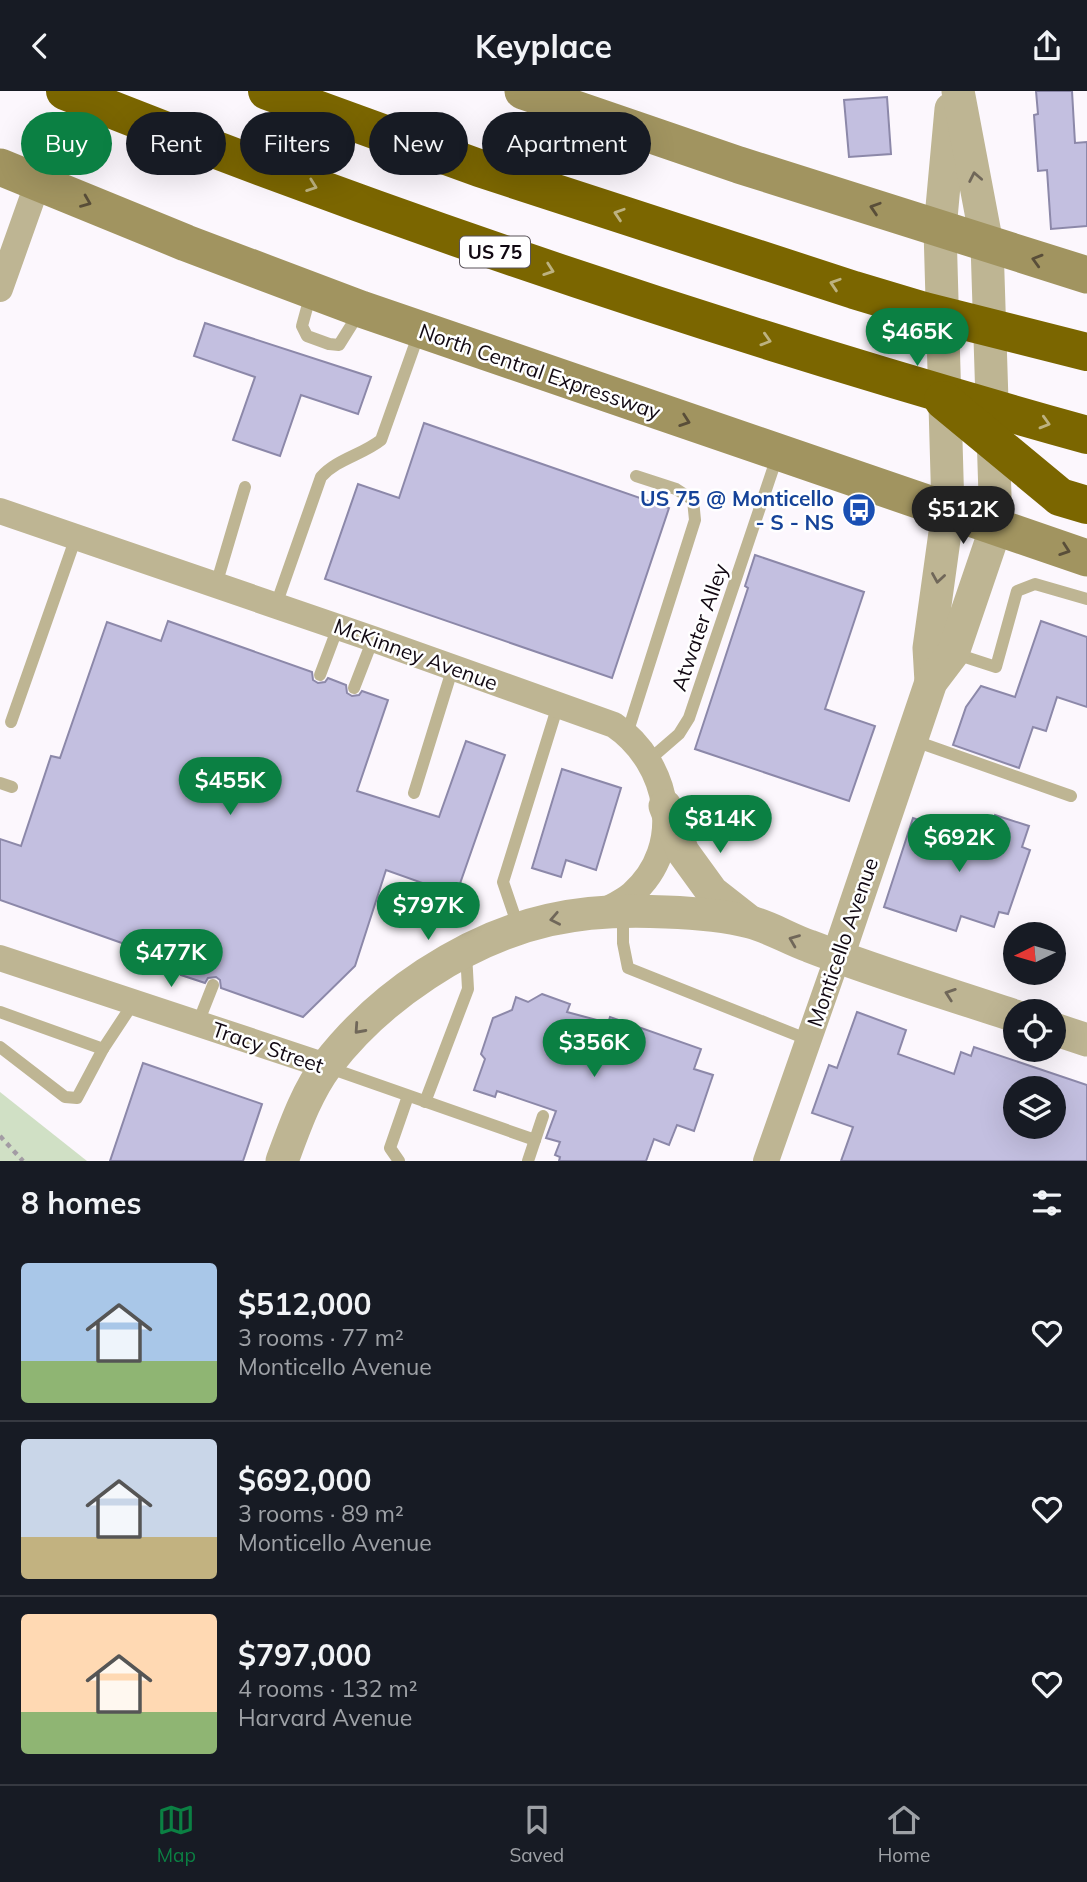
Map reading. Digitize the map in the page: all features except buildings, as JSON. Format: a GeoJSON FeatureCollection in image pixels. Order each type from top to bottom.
{"type":"FeatureCollection","features":[{"type":"Feature","properties":{"kind":"highway","name":"US 75"},"geometry":{"type":"LineString","coordinates":[[65,91],[272,172],[656,306],[932,392],[1087,435]]}},
{"type":"Feature","properties":{"kind":"highway"},"geometry":{"type":"LineString","coordinates":[[267,91],[479,168],[854,291],[1087,352]]}},
{"type":"Feature","properties":{"kind":"highway"},"geometry":{"type":"LineString","coordinates":[[932,392],[1060,497],[1087,505]]}},
{"type":"Feature","properties":{"kind":"main road"},"geometry":{"type":"LineString","coordinates":[[523,91],[739,165],[940,245],[988,258],[1087,275]]}},
{"type":"Feature","properties":{"kind":"main road","name":"North Central Expressway"},"geometry":{"type":"LineString","coordinates":[[0,167],[186,243],[361,309],[1087,558]]}},
{"type":"Feature","properties":{"kind":"street","name":"Monticello Avenue"},"geometry":{"type":"LineString","coordinates":[[931,682],[929,648],[948,511],[940,245],[952,91]]}},
{"type":"Feature","properties":{"kind":"street","name":"Monticello Avenue"},"geometry":{"type":"LineString","coordinates":[[766,1161],[931,682],[953,653],[996,527],[988,258],[958,91]]}},
{"type":"Feature","properties":{"kind":"street"},"geometry":{"type":"LineString","coordinates":[[0,289],[38,182]]}},
{"type":"Feature","properties":{"kind":"street","name":"McKinney Avenue"},"geometry":{"type":"LineString","coordinates":[[0,511],[614,725],[627,734],[649,760],[657,775],[665,806],[664,839],[652,868],[632,894],[625,911]]}},
{"type":"Feature","properties":{"kind":"street"},"geometry":{"type":"LineString","coordinates":[[665,806],[683,852],[712,891],[751,922]]}},
{"type":"Feature","properties":{"kind":"street"},"geometry":{"type":"LineString","coordinates":[[282,1161],[298,1119],[326,1066],[373,1013],[412,982],[466,953],[519,929],[549,920],[625,911],[691,913],[751,922],[838,956],[1003,1012]]}},
{"type":"Feature","properties":{"kind":"street","name":"Tracy Street"},"geometry":{"type":"LineString","coordinates":[[0,958],[326,1066]]}},
{"type":"Feature","properties":{"kind":"street"},"geometry":{"type":"LineString","coordinates":[[1066,1033],[1087,1040]]}},
{"type":"Feature","properties":{"kind":"lane"},"geometry":{"type":"LineString","coordinates":[[276,605],[321,477],[331,466],[369,450],[381,440],[420,330]]}},
{"type":"Feature","properties":{"kind":"lane","name":"Atwater Alley"},"geometry":{"type":"LineString","coordinates":[[649,760],[679,734],[689,718],[778,453]]}},
{"type":"Feature","properties":{"kind":"lane"},"geometry":{"type":"LineString","coordinates":[[627,734],[695,520],[693,499],[676,489],[636,476]]}},
{"type":"Feature","properties":{"kind":"lane"},"geometry":{"type":"LineString","coordinates":[[216,585],[245,487]]}},
{"type":"Feature","properties":{"kind":"lane"},"geometry":{"type":"LineString","coordinates":[[11,722],[76,537]]}},
{"type":"Feature","properties":{"kind":"lane"},"geometry":{"type":"LineString","coordinates":[[953,653],[996,667],[1017,591],[1035,584],[1087,599]]}},
{"type":"Feature","properties":{"kind":"lane"},"geometry":{"type":"LineString","coordinates":[[320,675],[338,627]]}},
{"type":"Feature","properties":{"kind":"lane"},"geometry":{"type":"LineString","coordinates":[[354,688],[373,639]]}},
{"type":"Feature","properties":{"kind":"lane"},"geometry":{"type":"LineString","coordinates":[[414,793],[453,667]]}},
{"type":"Feature","properties":{"kind":"lane"},"geometry":{"type":"LineString","coordinates":[[519,929],[503,882],[558,705]]}},
{"type":"Feature","properties":{"kind":"lane"},"geometry":{"type":"LineString","coordinates":[[911,740],[1071,796]]}},
{"type":"Feature","properties":{"kind":"lane"},"geometry":{"type":"LineString","coordinates":[[625,911],[623,943],[628,968],[808,1040]]}},
{"type":"Feature","properties":{"kind":"lane"},"geometry":{"type":"LineString","coordinates":[[425,1102],[468,989],[466,953]]}},
{"type":"Feature","properties":{"kind":"lane"},"geometry":{"type":"LineString","coordinates":[[198,1023],[212,985]]}},
{"type":"Feature","properties":{"kind":"lane"},"geometry":{"type":"LineString","coordinates":[[0,1047],[65,1097],[77,1098],[103,1049],[134,1002]]}},
{"type":"Feature","properties":{"kind":"lane"},"geometry":{"type":"LineString","coordinates":[[0,1012],[103,1049]]}},
{"type":"Feature","properties":{"kind":"lane","name":"Tracy Street"},"geometry":{"type":"LineString","coordinates":[[326,1066],[535,1140]]}},
{"type":"Feature","properties":{"kind":"lane"},"geometry":{"type":"LineString","coordinates":[[399,1161],[390,1149],[408,1096]]}},
{"type":"Feature","properties":{"kind":"lane"},"geometry":{"type":"LineString","coordinates":[[528,1161],[543,1116]]}},
{"type":"Feature","properties":{"kind":"path"},"geometry":{"type":"LineString","coordinates":[[0,1136],[23,1161]]}},
{"type":"Feature","properties":{"kind":"green space"},"geometry":{"type":"Polygon","coordinates":[[[0,1092],[87,1161],[0,1161],[0,1092]]]}},
{"type":"Feature","properties":{"kind":"place","name":"US 75 @ Monticello - S - NS"},"geometry":{"type":"Point","coordinates":[859,510]}}]}
